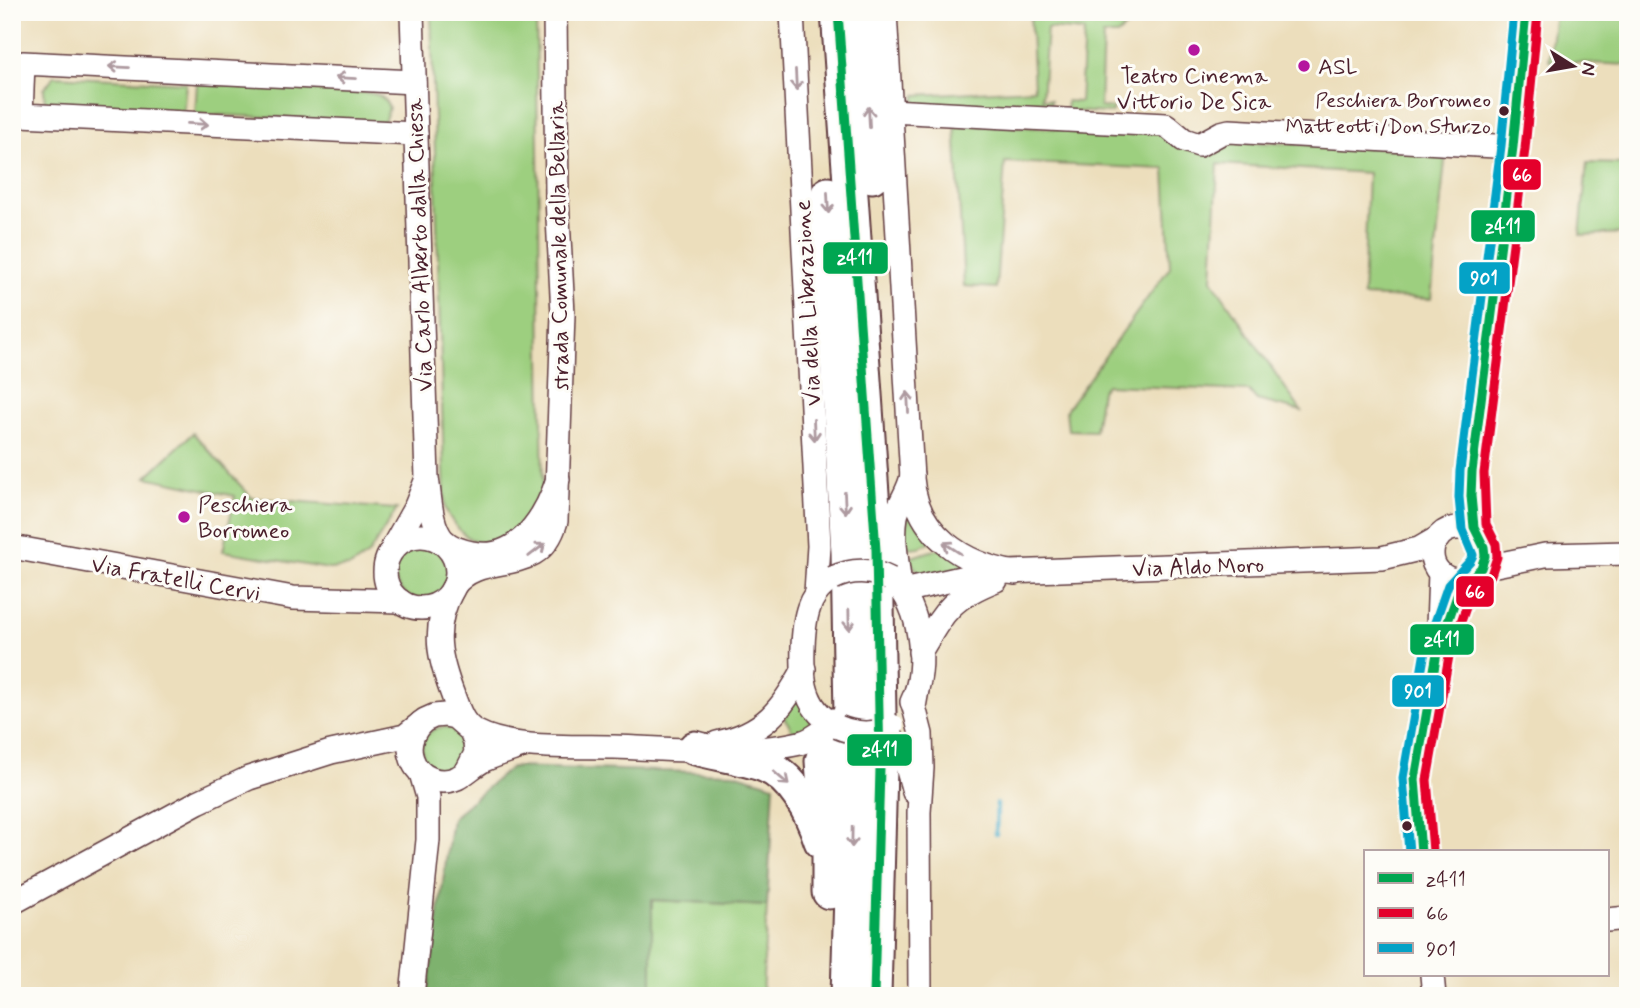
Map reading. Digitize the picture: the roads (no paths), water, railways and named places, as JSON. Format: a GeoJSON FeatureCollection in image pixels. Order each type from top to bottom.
{"type":"FeatureCollection","features":[{"type":"Feature","properties":{"kind":"highway"},"geometry":{"type":"LineString","coordinates":[[818,12],[848,552],[853,824],[848,996]]}},
{"type":"Feature","properties":{"kind":"highway"},"geometry":{"type":"LineString","coordinates":[[838,12],[876,550],[880,768],[874,996]]}},
{"type":"Feature","properties":{"kind":"highway"},"geometry":{"type":"LineString","coordinates":[[863,12],[887,445],[895,528]]}},
{"type":"Feature","properties":{"kind":"highway"},"geometry":{"type":"LineString","coordinates":[[825,996],[830,864],[822,761],[834,725]]}},
{"type":"Feature","properties":{"kind":"highway"},"geometry":{"type":"LineString","coordinates":[[695,748],[766,766],[778,774],[812,814],[830,864]]}},
{"type":"Feature","properties":{"kind":"street","name":"Via Carlo Alberto dalla Chiesa"},"geometry":{"type":"LineString","coordinates":[[412,12],[427,478],[435,522],[446,542],[458,550],[476,554],[492,553],[524,538],[537,524],[553,496],[558,479]]}},
{"type":"Feature","properties":{"kind":"street","name":"strada Comunale della Bellaria"},"geometry":{"type":"LineString","coordinates":[[555,12],[557,198],[563,314],[558,479]]}},
{"type":"Feature","properties":{"kind":"street","name":"Via della Liberazione"},"geometry":{"type":"LineString","coordinates":[[792,12],[819,546],[825,585]]}},
{"type":"Feature","properties":{"kind":"street"},"geometry":{"type":"LineString","coordinates":[[885,12],[914,492],[929,527],[941,541],[968,558],[1015,573]]}},
{"type":"Feature","properties":{"kind":"street"},"geometry":{"type":"LineString","coordinates":[[1437,653],[1454,603],[1485,556],[1471,504],[1472,472],[1513,147],[1526,12]]}},
{"type":"Feature","properties":{"kind":"street"},"geometry":{"type":"LineString","coordinates":[[414,82],[23,63],[21,115],[416,134]]}},
{"type":"Feature","properties":{"kind":"street"},"geometry":{"type":"LineString","coordinates":[[890,111],[1166,125],[1184,140],[1199,145],[1229,131],[1513,147]]}},
{"type":"Feature","properties":{"kind":"street"},"geometry":{"type":"LineString","coordinates":[[912,470],[909,486],[898,509],[895,528],[898,586],[917,623],[920,652],[914,707],[922,745],[918,991]]}},
{"type":"Feature","properties":{"kind":"street"},"geometry":{"type":"LineString","coordinates":[[1421,850],[1415,779],[1437,653],[1439,572],[1433,553],[1472,472]]}},
{"type":"Feature","properties":{"kind":"street","name":"Via Carlo Alberto dalla Chiesa"},"geometry":{"type":"LineString","coordinates":[[390,554],[416,506],[427,478]]}},
{"type":"Feature","properties":{"kind":"street"},"geometry":{"type":"LineString","coordinates":[[407,604],[424,608],[435,605],[446,598],[461,578],[475,570],[524,559],[545,545],[556,521],[558,479]]}},
{"type":"Feature","properties":{"kind":"street"},"geometry":{"type":"LineString","coordinates":[[1441,535],[1460,528],[1478,537],[1545,555]]}},
{"type":"Feature","properties":{"kind":"street","name":"Via Aldo Moro"},"geometry":{"type":"LineString","coordinates":[[898,586],[926,587],[973,574],[1382,558],[1419,549],[1441,535]]}},
{"type":"Feature","properties":{"kind":"street"},"geometry":{"type":"LineString","coordinates":[[340,600],[366,587],[400,542],[412,537],[437,539],[450,550],[456,561],[457,575],[442,613],[439,645],[443,674],[473,735],[476,749],[473,761],[441,806],[428,840]]}},
{"type":"Feature","properties":{"kind":"street","name":"Via Fratelli Cervi"},"geometry":{"type":"LineString","coordinates":[[12,547],[243,591],[293,598],[407,604]]}},
{"type":"Feature","properties":{"kind":"street"},"geometry":{"type":"LineString","coordinates":[[1439,572],[1455,579],[1545,555],[1628,553]]}},
{"type":"Feature","properties":{"kind":"street"},"geometry":{"type":"LineString","coordinates":[[390,554],[385,569],[392,593],[407,604],[439,645]]}},
{"type":"Feature","properties":{"kind":"street","name":"Via Aldo Moro"},"geometry":{"type":"LineString","coordinates":[[1382,558],[1439,572]]}},
{"type":"Feature","properties":{"kind":"street"},"geometry":{"type":"LineString","coordinates":[[898,586],[866,572],[846,573],[825,585],[810,605],[806,622],[804,669],[809,698],[819,713],[834,725],[857,733],[887,732],[909,707],[917,690]]}},
{"type":"Feature","properties":{"kind":"street","name":"Via Aldo Moro"},"geometry":{"type":"LineString","coordinates":[[920,652],[939,619],[957,599],[975,588],[1015,573]]}},
{"type":"Feature","properties":{"kind":"street"},"geometry":{"type":"LineString","coordinates":[[695,748],[733,739],[764,724],[775,715],[804,669]]}},
{"type":"Feature","properties":{"kind":"street"},"geometry":{"type":"LineString","coordinates":[[412,996],[428,840],[428,797],[412,759],[410,746],[412,735],[437,700],[443,674]]}},
{"type":"Feature","properties":{"kind":"street"},"geometry":{"type":"LineString","coordinates":[[306,762],[331,752],[405,736],[432,717],[445,715],[458,719],[488,737],[529,745],[750,750],[802,743],[834,725]]}},
{"type":"Feature","properties":{"kind":"street"},"geometry":{"type":"LineString","coordinates":[[887,732],[906,763],[919,812]]}},
{"type":"Feature","properties":{"kind":"street"},"geometry":{"type":"LineString","coordinates":[[12,903],[221,791],[278,768],[306,762],[382,756],[397,759],[430,779],[441,781],[451,780],[486,759],[529,745]]}},
{"type":"Feature","properties":{"kind":"street"},"geometry":{"type":"LineString","coordinates":[[1608,920],[1628,918]]}},
{"type":"Feature","properties":{"kind":"street"},"geometry":{"type":"LineString","coordinates":[[1433,976],[1434,996]]}},
{"type":"Feature","properties":{"kind":"waterway"},"geometry":{"type":"LineString","coordinates":[[996,834],[997,804]]}},
{"type":"Feature","properties":{"kind":"place","name":"Teatro Cinema Vittorio De Sica"},"geometry":{"type":"Point","coordinates":[1194,50]}},
{"type":"Feature","properties":{"kind":"place","name":"ASL"},"geometry":{"type":"Point","coordinates":[1304,66]}},
{"type":"Feature","properties":{"kind":"place","name":"Peschiera Borromeo Matteotti/Don Sturzo"},"geometry":{"type":"Point","coordinates":[1504,111]}},
{"type":"Feature","properties":{"kind":"place","name":"Peschiera Borromeo"},"geometry":{"type":"Point","coordinates":[184,517]}}]}
